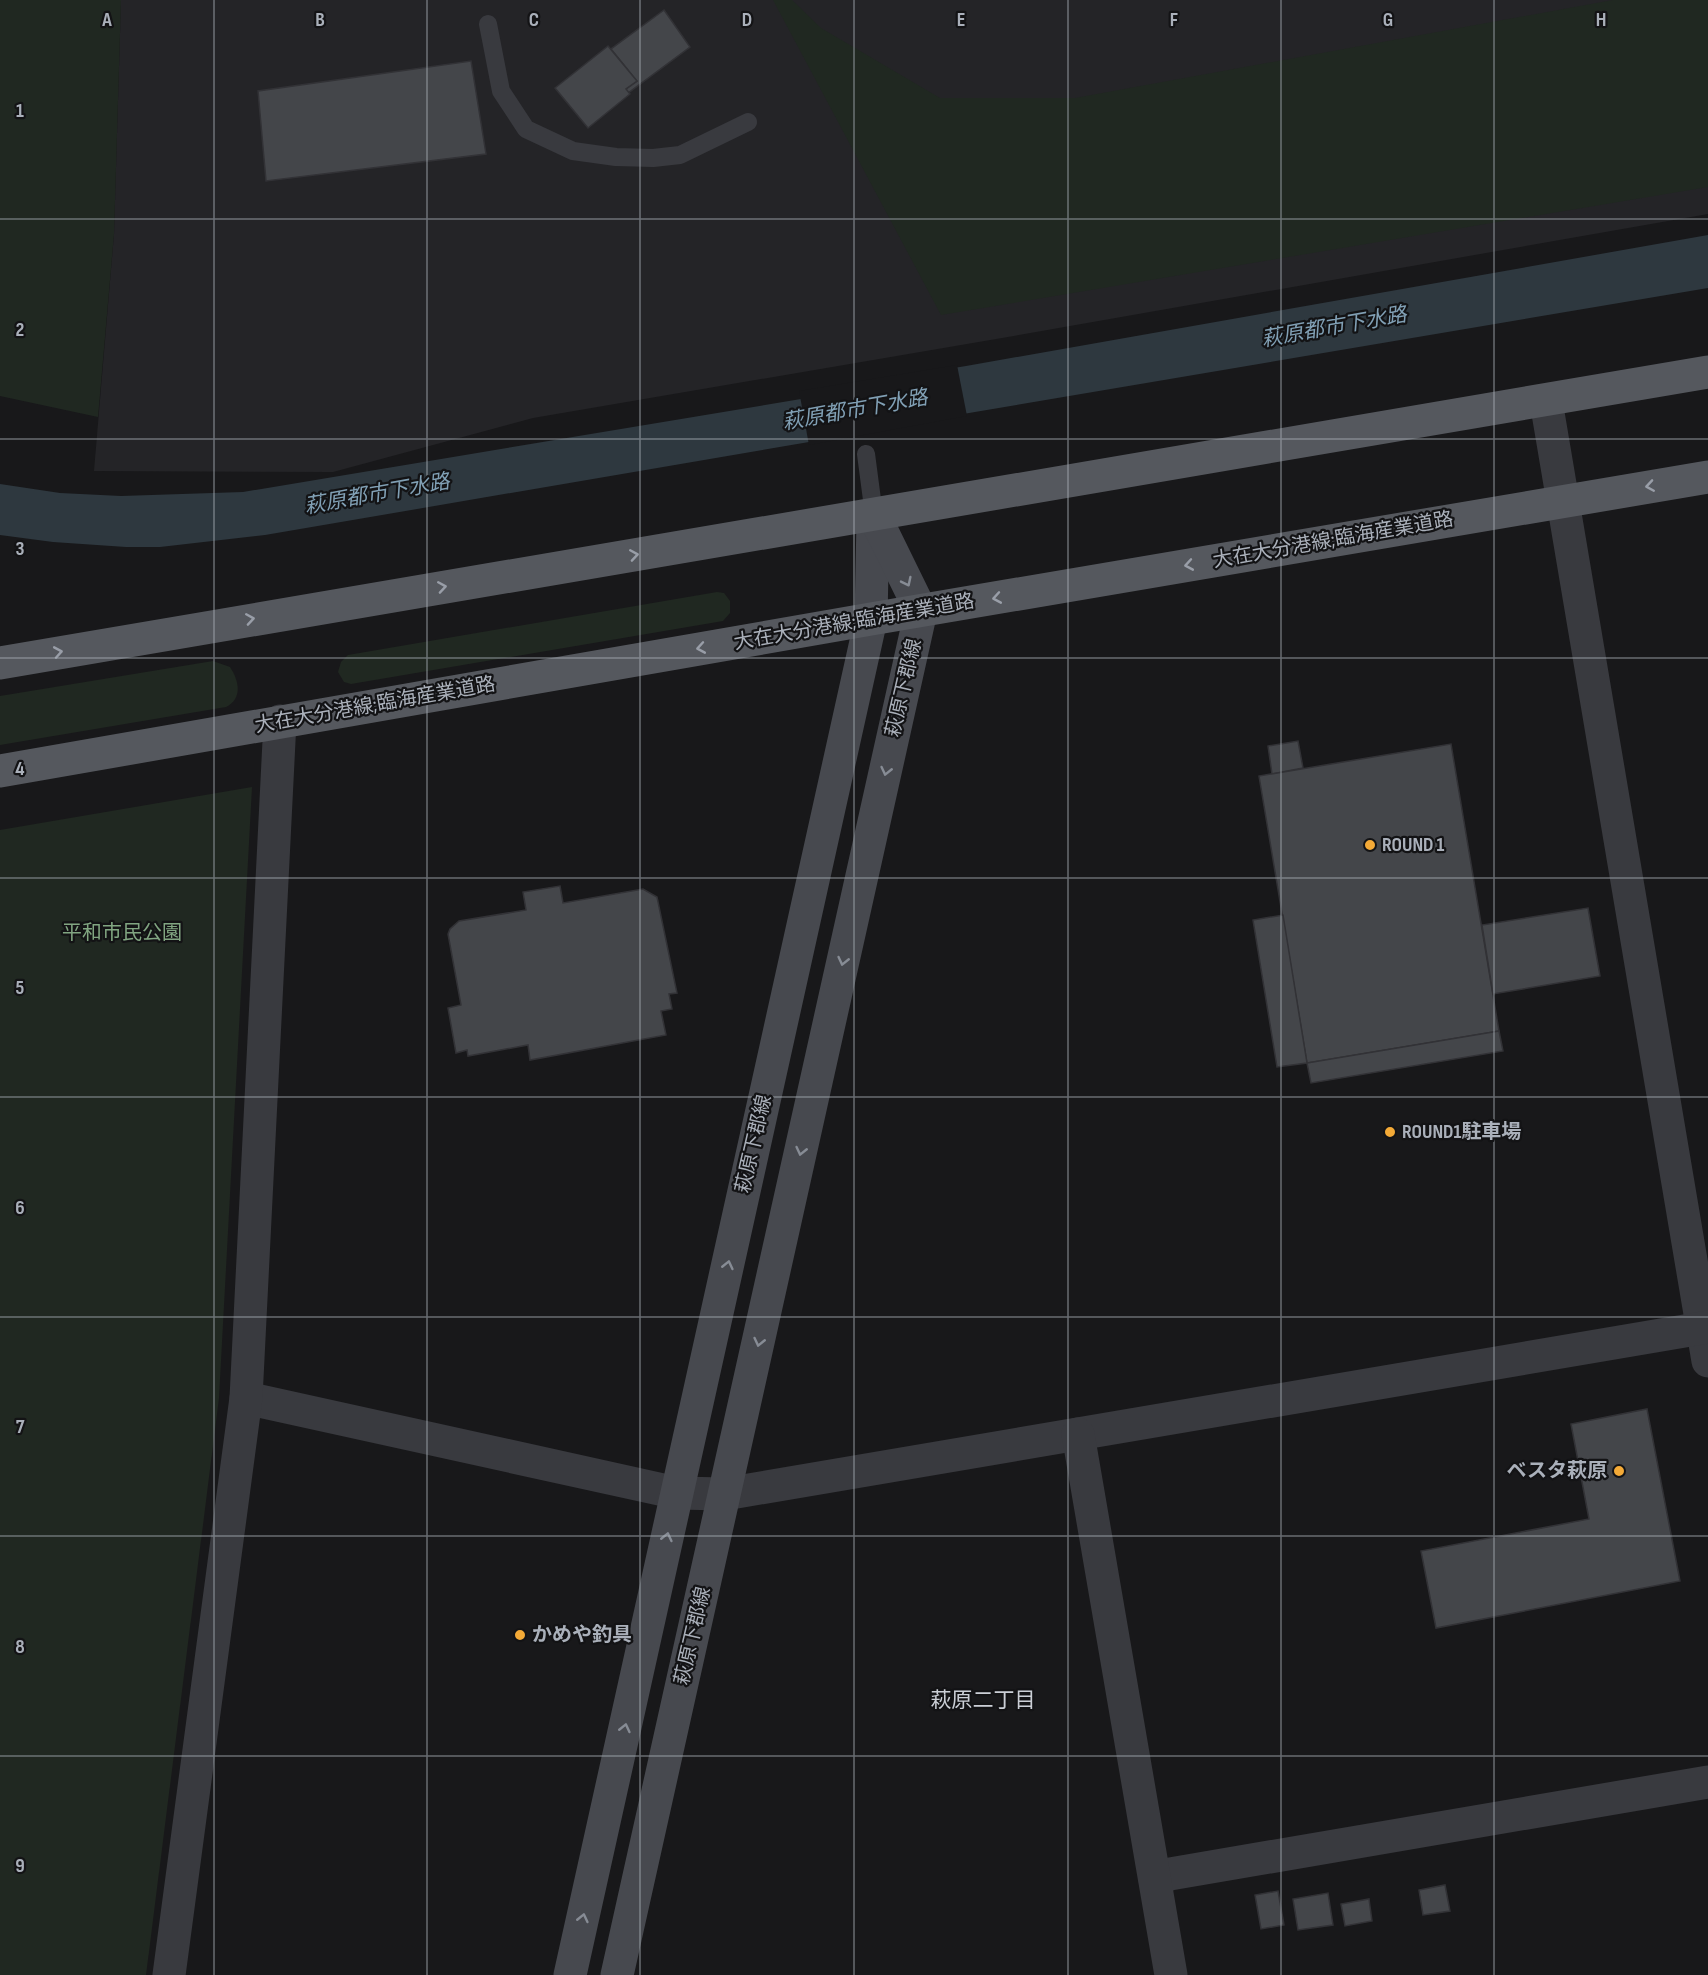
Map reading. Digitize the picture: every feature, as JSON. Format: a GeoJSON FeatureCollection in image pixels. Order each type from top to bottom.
{"type":"FeatureCollection","features":[{"type":"Feature","properties":{"kind":"main road"},"geometry":{"type":"LineString","coordinates":[[0,663],[121,640],[874,515],[1708,372]]}},
{"type":"Feature","properties":{"kind":"main road","name":"大在大分港線;臨海産業道路"},"geometry":{"type":"LineString","coordinates":[[0,771],[871,619],[1708,477]]}},
{"type":"Feature","properties":{"kind":"main road","name":"萩原下郡線"},"geometry":{"type":"LineString","coordinates":[[617,1975],[921,611],[874,515]]}},
{"type":"Feature","properties":{"kind":"main road","name":"萩原下郡線"},"geometry":{"type":"LineString","coordinates":[[570,1975],[871,619],[874,515]]}},
{"type":"Feature","properties":{"kind":"street"},"geometry":{"type":"LineString","coordinates":[[1546,400],[1705,1327],[1708,1361]]}},
{"type":"Feature","properties":{"kind":"street"},"geometry":{"type":"LineString","coordinates":[[169,1975],[246,1398],[280,721]]}},
{"type":"Feature","properties":{"kind":"street"},"geometry":{"type":"LineString","coordinates":[[246,1398],[677,1493],[725,1494],[1705,1327]]}},
{"type":"Feature","properties":{"kind":"street"},"geometry":{"type":"LineString","coordinates":[[1078,1434],[1171,1975]]}},
{"type":"Feature","properties":{"kind":"street"},"geometry":{"type":"LineString","coordinates":[[1155,1879],[1170,1874],[1708,1782]]}},
{"type":"Feature","properties":{"kind":"lane"},"geometry":{"type":"LineString","coordinates":[[488,24],[501,91],[526,129],[573,151],[615,157],[653,158],[680,155],[748,122]]}},
{"type":"Feature","properties":{"kind":"lane"},"geometry":{"type":"LineString","coordinates":[[866,454],[874,515]]}},
{"type":"Feature","properties":{"kind":"shaded area"},"geometry":{"type":"Polygon","coordinates":[[[121,0],[1708,0],[1708,214],[533,418],[333,472],[94,471],[114,234],[121,0]]]}},
{"type":"Feature","properties":{"kind":"green space"},"geometry":{"type":"Polygon","coordinates":[[[0,0],[121,0],[114,234],[98,417],[0,396],[0,0]]]}},
{"type":"Feature","properties":{"kind":"green space"},"geometry":{"type":"Polygon","coordinates":[[[773,0],[792,0],[821,28],[940,98],[1075,98],[1613,0],[1708,0],[1708,187],[941,315],[773,0]]]}},
{"type":"Feature","properties":{"kind":"green space"},"geometry":{"type":"Polygon","coordinates":[[[717,592],[724,593],[730,601],[730,613],[723,621],[351,684],[344,682],[338,672],[341,662],[348,655],[717,592]]]}},
{"type":"Feature","properties":{"kind":"green space"},"geometry":{"type":"Polygon","coordinates":[[[213,661],[230,667],[236,678],[237,694],[226,707],[0,745],[0,696],[213,661]]]}},
{"type":"Feature","properties":{"kind":"green space","name":"平和市民公園"},"geometry":{"type":"Polygon","coordinates":[[[252,787],[219,1398],[146,1975],[0,1975],[0,830],[252,787]]]}},
{"type":"Feature","properties":{"kind":"water","name":"萩原都市下水路"},"geometry":{"type":"Polygon","coordinates":[[[1708,235],[1708,288],[265,535],[160,547],[126,547],[53,542],[0,535],[0,484],[60,493],[121,496],[243,492],[801,399],[800,393],[966,366],[1708,235]]]}},
{"type":"Feature","properties":{"kind":"pier"},"geometry":{"type":"Polygon","coordinates":[[[957,365],[967,416],[809,445],[799,391],[957,365]]]}},
{"type":"Feature","properties":{"kind":"building"},"geometry":{"type":"Polygon","coordinates":[[[664,10],[690,47],[628,93],[626,89],[637,81],[611,49],[664,10]]]}},
{"type":"Feature","properties":{"kind":"building"},"geometry":{"type":"Polygon","coordinates":[[[608,46],[637,81],[626,89],[630,94],[588,128],[555,88],[608,46]]]}},
{"type":"Feature","properties":{"kind":"building"},"geometry":{"type":"Polygon","coordinates":[[[471,61],[486,154],[266,181],[258,91],[471,61]]]}},
{"type":"Feature","properties":{"kind":"building"},"geometry":{"type":"Polygon","coordinates":[[[1298,741],[1303,768],[1272,774],[1268,746],[1298,741]]]}},
{"type":"Feature","properties":{"kind":"building","name":"ROUND 1"},"geometry":{"type":"Polygon","coordinates":[[[1451,744],[1499,1031],[1307,1063],[1259,776],[1451,744]]]}},
{"type":"Feature","properties":{"kind":"building"},"geometry":{"type":"Polygon","coordinates":[[[560,886],[563,903],[643,889],[657,897],[677,993],[669,994],[672,1009],[661,1011],[666,1035],[530,1060],[528,1045],[468,1056],[467,1050],[456,1053],[448,1008],[461,1005],[448,934],[450,929],[459,921],[526,910],[523,892],[560,886]]]}},
{"type":"Feature","properties":{"kind":"building"},"geometry":{"type":"Polygon","coordinates":[[[1588,908],[1600,976],[1493,994],[1482,925],[1588,908]]]}},
{"type":"Feature","properties":{"kind":"building"},"geometry":{"type":"Polygon","coordinates":[[[1283,915],[1307,1063],[1277,1067],[1253,920],[1283,915]]]}},
{"type":"Feature","properties":{"kind":"building"},"geometry":{"type":"Polygon","coordinates":[[[1499,1031],[1503,1051],[1311,1083],[1307,1063],[1499,1031]]]}},
{"type":"Feature","properties":{"kind":"building","name":"ベスタ萩原"},"geometry":{"type":"Polygon","coordinates":[[[1647,1409],[1680,1581],[1436,1628],[1421,1551],[1589,1519],[1571,1424],[1647,1409]]]}},
{"type":"Feature","properties":{"kind":"building"},"geometry":{"type":"Polygon","coordinates":[[[1445,1885],[1450,1911],[1423,1915],[1419,1890],[1445,1885]]]}},
{"type":"Feature","properties":{"kind":"building"},"geometry":{"type":"Polygon","coordinates":[[[1278,1891],[1284,1925],[1261,1929],[1255,1895],[1278,1891]]]}},
{"type":"Feature","properties":{"kind":"building"},"geometry":{"type":"Polygon","coordinates":[[[1328,1893],[1333,1925],[1298,1930],[1293,1899],[1328,1893]]]}},
{"type":"Feature","properties":{"kind":"building"},"geometry":{"type":"Polygon","coordinates":[[[1369,1899],[1372,1921],[1345,1926],[1341,1904],[1369,1899]]]}},
{"type":"Feature","properties":{"kind":"place","name":"ROUND 1"},"geometry":{"type":"Point","coordinates":[1370,845]}},
{"type":"Feature","properties":{"kind":"place","name":"ROUND1駐車場"},"geometry":{"type":"Point","coordinates":[1390,1132]}},
{"type":"Feature","properties":{"kind":"place","name":"ベスタ萩原"},"geometry":{"type":"Point","coordinates":[1619,1471]}},
{"type":"Feature","properties":{"kind":"place","name":"かめや釣具"},"geometry":{"type":"Point","coordinates":[520,1635]}},
{"type":"Feature","properties":{"kind":"district","name":"萩原二丁目"},"geometry":{"type":"Point","coordinates":[983,1700]}}]}
